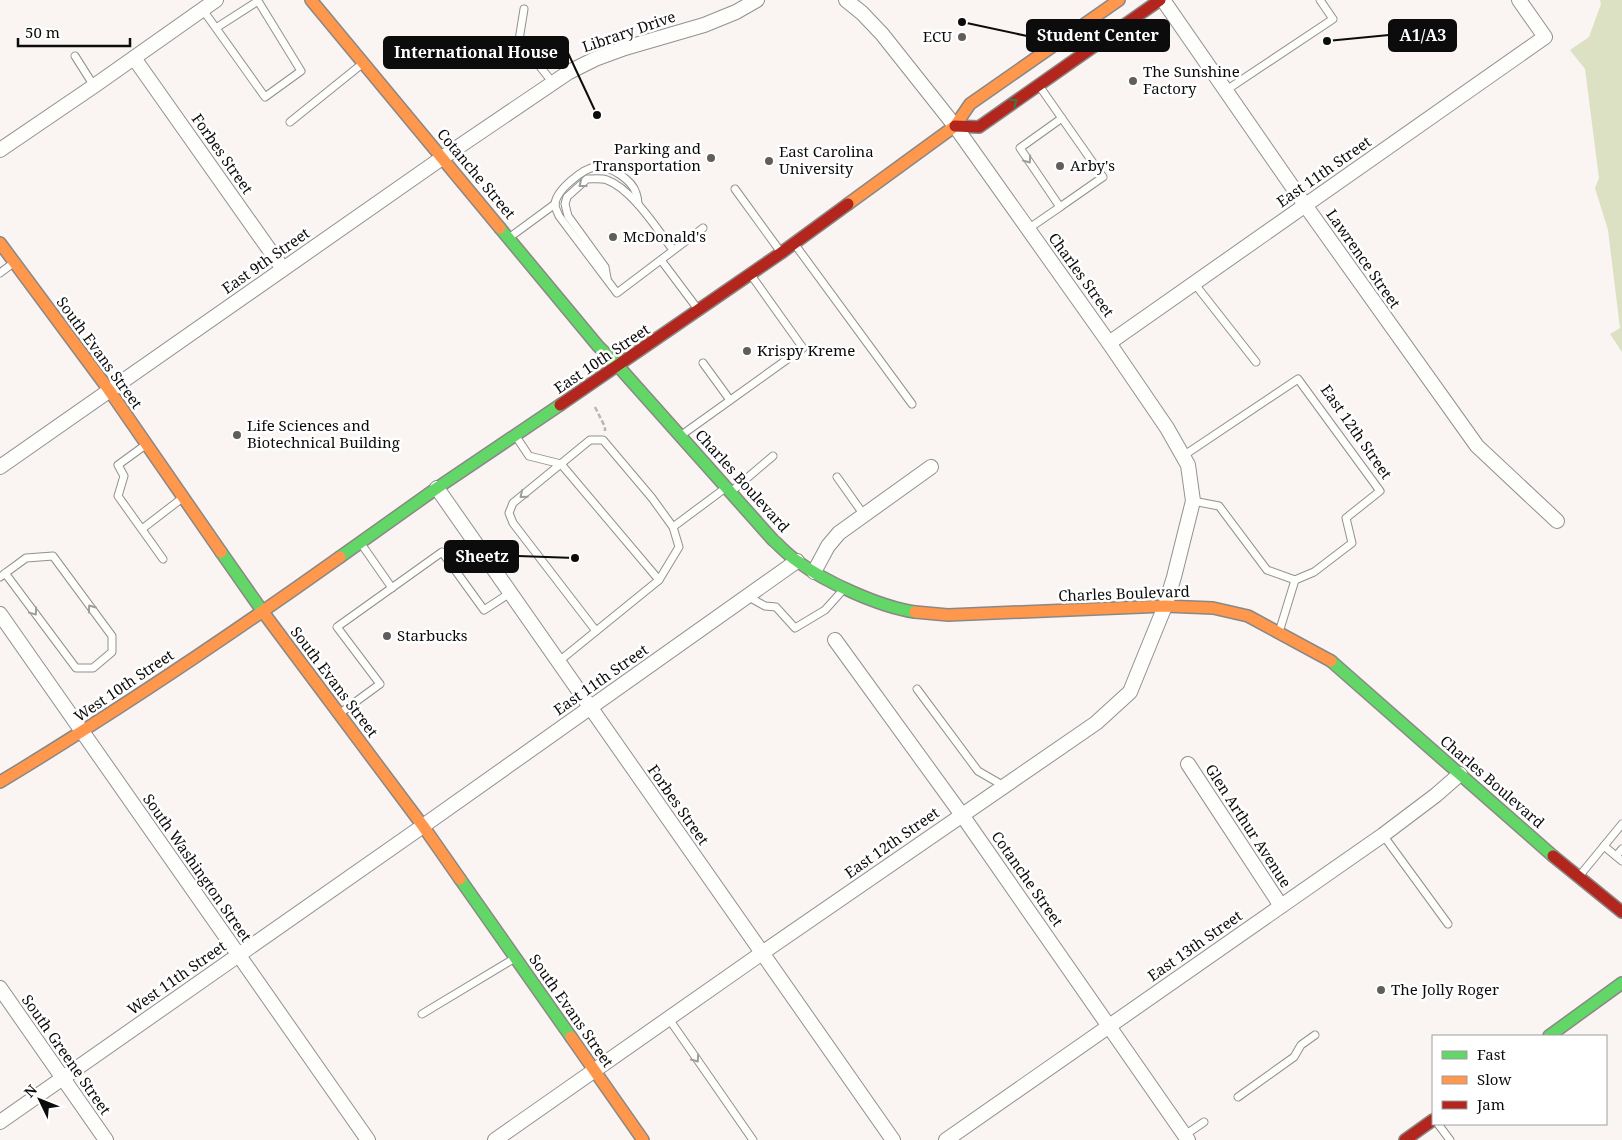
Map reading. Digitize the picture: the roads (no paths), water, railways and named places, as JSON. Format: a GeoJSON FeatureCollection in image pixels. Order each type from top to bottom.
{"type":"FeatureCollection","features":[{"type":"Feature","properties":{"kind":"main road","name":"Cotanche Street"},"geometry":{"type":"LineString","coordinates":[[311,0],[508,239],[598,346],[618,366]]}},
{"type":"Feature","properties":{"kind":"main road","name":"East 10th Street"},"geometry":{"type":"LineString","coordinates":[[263,612],[437,488],[781,253],[955,126],[970,104],[1119,0]]}},
{"type":"Feature","properties":{"kind":"main road"},"geometry":{"type":"LineString","coordinates":[[955,126],[979,126],[1161,0]]}},
{"type":"Feature","properties":{"kind":"main road","name":"South Evans Street"},"geometry":{"type":"LineString","coordinates":[[0,243],[109,390],[263,612],[423,826],[643,1140]]}},
{"type":"Feature","properties":{"kind":"main road","name":"Charles Boulevard"},"geometry":{"type":"LineString","coordinates":[[618,366],[773,540],[797,561],[814,572],[874,601],[912,612],[948,615],[1165,606],[1213,608],[1248,616],[1330,660],[1622,912]]}},
{"type":"Feature","properties":{"kind":"main road","name":"West 10th Street"},"geometry":{"type":"LineString","coordinates":[[0,782],[83,732],[263,612]]}},
{"type":"Feature","properties":{"kind":"main road"},"geometry":{"type":"LineString","coordinates":[[1550,1035],[1622,983]]}},
{"type":"Feature","properties":{"kind":"main road"},"geometry":{"type":"LineString","coordinates":[[1405,1140],[1432,1121]]}},
{"type":"Feature","properties":{"kind":"street"},"geometry":{"type":"LineString","coordinates":[[0,150],[216,0]]}},
{"type":"Feature","properties":{"kind":"street","name":"Library Drive"},"geometry":{"type":"LineString","coordinates":[[442,158],[582,65],[625,48],[704,25],[736,12],[757,0]]}},
{"type":"Feature","properties":{"kind":"street","name":"Charles Street"},"geometry":{"type":"LineString","coordinates":[[846,0],[862,13],[882,34],[955,126],[1109,343],[1167,428],[1188,465],[1193,501],[1165,606]]}},
{"type":"Feature","properties":{"kind":"street","name":"Lawrence Street"},"geometry":{"type":"LineString","coordinates":[[1161,0],[1477,446],[1557,521]]}},
{"type":"Feature","properties":{"kind":"street","name":"East 11th Street"},"geometry":{"type":"LineString","coordinates":[[1109,343],[1545,37],[1519,0]]}},
{"type":"Feature","properties":{"kind":"street","name":"Forbes Street"},"geometry":{"type":"LineString","coordinates":[[134,58],[283,269]]}},
{"type":"Feature","properties":{"kind":"street","name":"East 9th Street"},"geometry":{"type":"LineString","coordinates":[[0,467],[442,158]]}},
{"type":"Feature","properties":{"kind":"street"},"geometry":{"type":"LineString","coordinates":[[814,572],[828,546],[839,533],[930,467]]}},
{"type":"Feature","properties":{"kind":"street","name":"Forbes Street"},"geometry":{"type":"LineString","coordinates":[[437,488],[893,1140]]}},
{"type":"Feature","properties":{"kind":"street","name":"East 11th Street"},"geometry":{"type":"LineString","coordinates":[[423,826],[797,561]]}},
{"type":"Feature","properties":{"kind":"street","name":"East 12th Street"},"geometry":{"type":"LineString","coordinates":[[496,1140],[962,814],[1096,723],[1130,692],[1165,606]]}},
{"type":"Feature","properties":{"kind":"street","name":"South Washington Street"},"geometry":{"type":"LineString","coordinates":[[0,614],[368,1140]]}},
{"type":"Feature","properties":{"kind":"street","name":"Cotanche Street"},"geometry":{"type":"LineString","coordinates":[[835,640],[962,814],[1186,1138]]}},
{"type":"Feature","properties":{"kind":"street","name":"Glen Arthur Avenue"},"geometry":{"type":"LineString","coordinates":[[1188,764],[1281,906]]}},
{"type":"Feature","properties":{"kind":"street","name":"East 13th Street"},"geometry":{"type":"LineString","coordinates":[[946,1140],[1383,835],[1436,795],[1460,774]]}},
{"type":"Feature","properties":{"kind":"street","name":"West 11th Street"},"geometry":{"type":"LineString","coordinates":[[0,1122],[423,826]]}},
{"type":"Feature","properties":{"kind":"street","name":"South Greene Street"},"geometry":{"type":"LineString","coordinates":[[0,988],[106,1140]]}},
{"type":"Feature","properties":{"kind":"lane"},"geometry":{"type":"LineString","coordinates":[[1225,91],[1332,18],[1320,0]]}},
{"type":"Feature","properties":{"kind":"lane"},"geometry":{"type":"LineString","coordinates":[[203,10],[265,97],[300,72],[258,1],[216,28]]}},
{"type":"Feature","properties":{"kind":"lane"},"geometry":{"type":"LineString","coordinates":[[524,8],[519,40],[553,83]]}},
{"type":"Feature","properties":{"kind":"lane"},"geometry":{"type":"LineString","coordinates":[[74,56],[94,86]]}},
{"type":"Feature","properties":{"kind":"lane"},"geometry":{"type":"LineString","coordinates":[[290,122],[362,64]]}},
{"type":"Feature","properties":{"kind":"lane"},"geometry":{"type":"LineString","coordinates":[[1028,229],[1103,177],[1039,85]]}},
{"type":"Feature","properties":{"kind":"lane"},"geometry":{"type":"LineString","coordinates":[[1060,207],[1020,148],[1062,118]]}},
{"type":"Feature","properties":{"kind":"lane"},"geometry":{"type":"LineString","coordinates":[[508,239],[555,204],[561,190],[576,176],[595,167],[611,169],[623,176],[636,191],[638,204]]}},
{"type":"Feature","properties":{"kind":"lane"},"geometry":{"type":"LineString","coordinates":[[607,281],[605,267],[568,216],[565,204],[568,197],[587,179],[608,180],[627,194],[638,204],[673,250]]}},
{"type":"Feature","properties":{"kind":"lane"},"geometry":{"type":"LineString","coordinates":[[735,189],[781,253]]}},
{"type":"Feature","properties":{"kind":"lane"},"geometry":{"type":"LineString","coordinates":[[555,204],[559,216],[618,293],[703,228]]}},
{"type":"Feature","properties":{"kind":"lane"},"geometry":{"type":"LineString","coordinates":[[794,243],[912,404]]}},
{"type":"Feature","properties":{"kind":"lane"},"geometry":{"type":"LineString","coordinates":[[661,260],[699,310]]}},
{"type":"Feature","properties":{"kind":"lane"},"geometry":{"type":"LineString","coordinates":[[0,273],[14,263]]}},
{"type":"Feature","properties":{"kind":"lane"},"geometry":{"type":"LineString","coordinates":[[680,436],[803,348],[750,274]]}},
{"type":"Feature","properties":{"kind":"lane"},"geometry":{"type":"LineString","coordinates":[[1194,283],[1256,362]]}},
{"type":"Feature","properties":{"kind":"lane"},"geometry":{"type":"LineString","coordinates":[[703,363],[730,400]]}},
{"type":"Feature","properties":{"kind":"lane","name":"East 12th Street"},"geometry":{"type":"LineString","coordinates":[[1183,456],[1298,380],[1380,491],[1346,518],[1352,543],[1314,572],[1295,580]]}},
{"type":"Feature","properties":{"kind":"lane"},"geometry":{"type":"LineString","coordinates":[[515,436],[529,456],[561,464],[659,580]]}},
{"type":"Feature","properties":{"kind":"lane"},"geometry":{"type":"LineString","coordinates":[[558,662],[659,580],[679,547],[673,527],[652,498],[603,440],[590,440],[513,503],[509,513],[513,523],[596,631]]}},
{"type":"Feature","properties":{"kind":"lane"},"geometry":{"type":"LineString","coordinates":[[147,445],[118,465],[124,476],[118,496],[163,559]]}},
{"type":"Feature","properties":{"kind":"lane"},"geometry":{"type":"LineString","coordinates":[[673,527],[774,456]]}},
{"type":"Feature","properties":{"kind":"lane"},"geometry":{"type":"LineString","coordinates":[[837,477],[864,515]]}},
{"type":"Feature","properties":{"kind":"lane"},"geometry":{"type":"LineString","coordinates":[[142,529],[183,497]]}},
{"type":"Feature","properties":{"kind":"lane"},"geometry":{"type":"LineString","coordinates":[[1193,501],[1219,506],[1267,570],[1295,580],[1279,632]]}},
{"type":"Feature","properties":{"kind":"lane"},"geometry":{"type":"LineString","coordinates":[[360,543],[392,588]]}},
{"type":"Feature","properties":{"kind":"lane"},"geometry":{"type":"LineString","coordinates":[[339,714],[380,684],[337,627],[442,552],[484,610],[510,593]]}},
{"type":"Feature","properties":{"kind":"lane"},"geometry":{"type":"LineString","coordinates":[[53,556],[112,636],[112,652],[93,668],[76,668],[3,575],[26,558],[53,556]]}},
{"type":"Feature","properties":{"kind":"lane"},"geometry":{"type":"LineString","coordinates":[[747,596],[765,606],[776,607],[795,628],[825,610],[845,588]]}},
{"type":"Feature","properties":{"kind":"lane"},"geometry":{"type":"LineString","coordinates":[[917,688],[978,770],[1004,786]]}},
{"type":"Feature","properties":{"kind":"lane"},"geometry":{"type":"LineString","coordinates":[[1579,876],[1622,824]]}},
{"type":"Feature","properties":{"kind":"lane"},"geometry":{"type":"LineString","coordinates":[[1383,835],[1448,924]]}},
{"type":"Feature","properties":{"kind":"lane"},"geometry":{"type":"LineString","coordinates":[[1604,846],[1619,858],[1622,850]]}},
{"type":"Feature","properties":{"kind":"lane"},"geometry":{"type":"LineString","coordinates":[[422,1014],[515,958]]}},
{"type":"Feature","properties":{"kind":"lane"},"geometry":{"type":"LineString","coordinates":[[668,1019],[753,1140]]}},
{"type":"Feature","properties":{"kind":"lane"},"geometry":{"type":"LineString","coordinates":[[1238,1097],[1294,1057],[1301,1045],[1315,1035]]}},
{"type":"Feature","properties":{"kind":"lane"},"geometry":{"type":"LineString","coordinates":[[1186,1138],[1204,1122]]}},
{"type":"Feature","properties":{"kind":"lane"},"geometry":{"type":"LineString","coordinates":[[1439,1125],[1450,1140]]}},
{"type":"Feature","properties":{"kind":"place","name":"Student Center"},"geometry":{"type":"Point","coordinates":[962,22]}},
{"type":"Feature","properties":{"kind":"place","name":"ECU"},"geometry":{"type":"Point","coordinates":[962,37]}},
{"type":"Feature","properties":{"kind":"place","name":"A1/A3"},"geometry":{"type":"Point","coordinates":[1327,41]}},
{"type":"Feature","properties":{"kind":"place","name":"The Sunshine Factory"},"geometry":{"type":"Point","coordinates":[1133,81]}},
{"type":"Feature","properties":{"kind":"place","name":"International House"},"geometry":{"type":"Point","coordinates":[597,115]}},
{"type":"Feature","properties":{"kind":"place","name":"Parking and Transportation"},"geometry":{"type":"Point","coordinates":[711,158]}},
{"type":"Feature","properties":{"kind":"place","name":"East Carolina University"},"geometry":{"type":"Point","coordinates":[769,161]}},
{"type":"Feature","properties":{"kind":"place","name":"Arby's"},"geometry":{"type":"Point","coordinates":[1060,166]}},
{"type":"Feature","properties":{"kind":"place","name":"McDonald's"},"geometry":{"type":"Point","coordinates":[613,237]}},
{"type":"Feature","properties":{"kind":"place","name":"Krispy Kreme"},"geometry":{"type":"Point","coordinates":[747,351]}},
{"type":"Feature","properties":{"kind":"place","name":"Life Sciences and Biotechnical Building"},"geometry":{"type":"Point","coordinates":[237,435]}},
{"type":"Feature","properties":{"kind":"place","name":"Sheetz"},"geometry":{"type":"Point","coordinates":[575,558]}},
{"type":"Feature","properties":{"kind":"place","name":"Starbucks"},"geometry":{"type":"Point","coordinates":[387,636]}},
{"type":"Feature","properties":{"kind":"place","name":"The Jolly Roger"},"geometry":{"type":"Point","coordinates":[1381,990]}}]}
